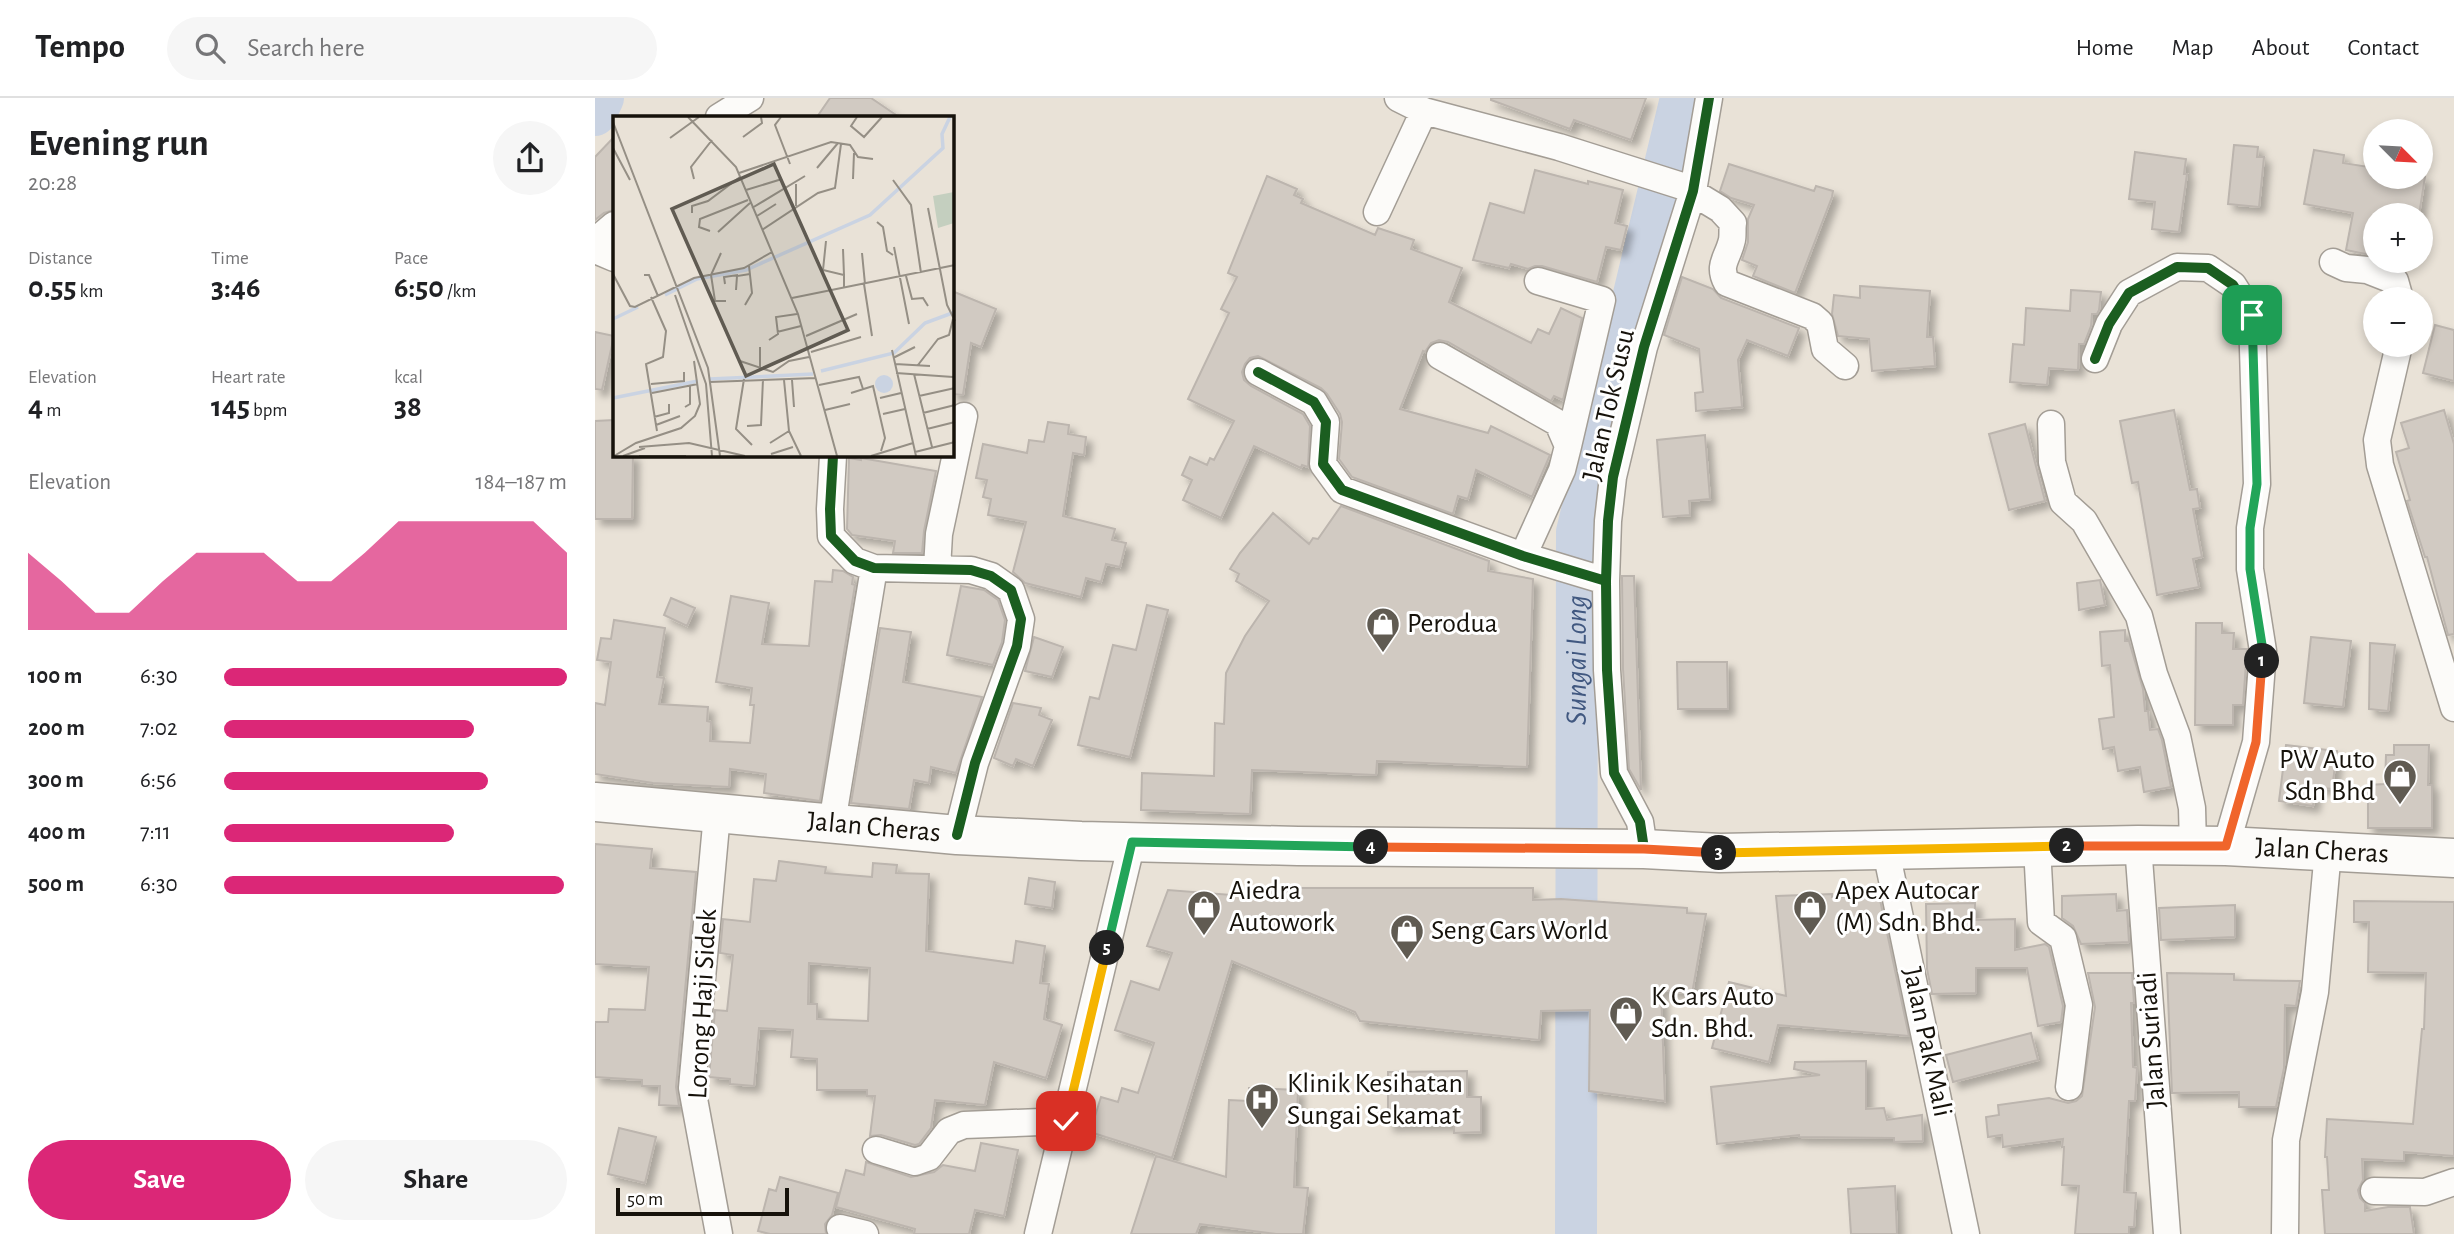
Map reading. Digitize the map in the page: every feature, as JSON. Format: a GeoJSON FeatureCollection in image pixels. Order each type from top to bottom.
{"type":"FeatureCollection","features":[{"type":"Feature","properties":{"kind":"main road","name":"Jalan Cheras"},"geometry":{"type":"LineString","coordinates":[[595,802],[957,835],[1132,842],[1626,849],[1720,853],[2138,845],[2454,858]]}},
{"type":"Feature","properties":{"kind":"street"},"geometry":{"type":"LineString","coordinates":[[721,116],[750,98]]}},
{"type":"Feature","properties":{"kind":"street"},"geometry":{"type":"LineString","coordinates":[[1398,98],[1423,111],[1471,122],[1688,188],[1720,209],[1733,223],[1732,239],[1723,263],[1722,274],[1727,283],[1812,316],[1820,323],[1825,349],[1845,366]]}},
{"type":"Feature","properties":{"kind":"street","name":"Jalan Tok Susu"},"geometry":{"type":"LineString","coordinates":[[1626,849],[1640,822],[1614,773],[1599,579],[1613,477],[1709,98]]}},
{"type":"Feature","properties":{"kind":"street"},"geometry":{"type":"LineString","coordinates":[[1377,212],[1423,111]]}},
{"type":"Feature","properties":{"kind":"street"},"geometry":{"type":"LineString","coordinates":[[595,241],[613,226]]}},
{"type":"Feature","properties":{"kind":"street"},"geometry":{"type":"LineString","coordinates":[[595,250],[613,258]]}},
{"type":"Feature","properties":{"kind":"street"},"geometry":{"type":"LineString","coordinates":[[2333,262],[2346,268],[2367,270],[2395,281],[2397,287]]}},
{"type":"Feature","properties":{"kind":"street"},"geometry":{"type":"LineString","coordinates":[[2095,359],[2109,324],[2129,293],[2177,267],[2208,268],[2233,285],[2252,315],[2257,484],[2250,528],[2250,569],[2263,651],[2256,742],[2210,846]]}},
{"type":"Feature","properties":{"kind":"street"},"geometry":{"type":"LineString","coordinates":[[1527,557],[1562,470],[1602,300],[1538,281]]}},
{"type":"Feature","properties":{"kind":"street"},"geometry":{"type":"LineString","coordinates":[[1440,356],[1558,423],[1568,446]]}},
{"type":"Feature","properties":{"kind":"street"},"geometry":{"type":"LineString","coordinates":[[2396,357],[2377,440],[2379,465],[2454,708]]}},
{"type":"Feature","properties":{"kind":"street"},"geometry":{"type":"LineString","coordinates":[[1258,372],[1314,402],[1326,422],[1323,464],[1342,490],[1527,557],[1599,579]]}},
{"type":"Feature","properties":{"kind":"street"},"geometry":{"type":"LineString","coordinates":[[937,569],[939,534],[964,416]]}},
{"type":"Feature","properties":{"kind":"street"},"geometry":{"type":"LineString","coordinates":[[2051,425],[2052,462],[2063,502],[2084,521],[2139,616],[2154,674],[2177,736],[2192,808],[2210,846]]}},
{"type":"Feature","properties":{"kind":"street"},"geometry":{"type":"LineString","coordinates":[[833,457],[831,536],[855,561],[874,568],[971,569],[991,576],[1011,590],[1021,619],[1017,646],[975,763],[957,835]]}},
{"type":"Feature","properties":{"kind":"street"},"geometry":{"type":"LineString","coordinates":[[832,823],[874,568]]}},
{"type":"Feature","properties":{"kind":"street","name":"Lorong Haji Sidek"},"geometry":{"type":"LineString","coordinates":[[717,814],[692,1088],[719,1234]]}},
{"type":"Feature","properties":{"kind":"street"},"geometry":{"type":"LineString","coordinates":[[1038,1234],[1132,842]]}},
{"type":"Feature","properties":{"kind":"street","name":"Jalan Suriadi"},"geometry":{"type":"LineString","coordinates":[[2138,845],[2167,1234]]}},
{"type":"Feature","properties":{"kind":"street"},"geometry":{"type":"LineString","coordinates":[[2037,847],[2041,922],[2063,939],[2079,1005],[2069,1087]]}},
{"type":"Feature","properties":{"kind":"street","name":"Jalan Pak Mali"},"geometry":{"type":"LineString","coordinates":[[1887,851],[1966,1234]]}},
{"type":"Feature","properties":{"kind":"street"},"geometry":{"type":"LineString","coordinates":[[2285,1234],[2286,1140],[2315,992],[2327,851]]}},
{"type":"Feature","properties":{"kind":"street"},"geometry":{"type":"LineString","coordinates":[[876,1150],[915,1162],[929,1157],[949,1131],[964,1125],[1066,1121]]}},
{"type":"Feature","properties":{"kind":"street"},"geometry":{"type":"LineString","coordinates":[[2374,1191],[2425,1192],[2454,1182]]}},
{"type":"Feature","properties":{"kind":"building"},"geometry":{"type":"Polygon","coordinates":[[[830,98],[871,98],[898,116],[818,116],[830,98]]]}},
{"type":"Feature","properties":{"kind":"building"},"geometry":{"type":"Polygon","coordinates":[[[1491,98],[1646,98],[1631,140],[1574,120],[1570,129],[1491,98]]]}},
{"type":"Feature","properties":{"kind":"building"},"geometry":{"type":"Polygon","coordinates":[[[613,138],[613,210],[595,220],[595,157],[613,138]]]}},
{"type":"Feature","properties":{"kind":"building"},"geometry":{"type":"Polygon","coordinates":[[[2234,145],[2258,147],[2257,157],[2264,157],[2259,207],[2228,204],[2234,145]]]}},
{"type":"Feature","properties":{"kind":"building"},"geometry":{"type":"Polygon","coordinates":[[[2314,150],[2344,155],[2343,163],[2363,166],[2363,189],[2423,189],[2421,203],[2363,203],[2363,254],[2346,250],[2353,213],[2304,204],[2314,150]]]}},
{"type":"Feature","properties":{"kind":"building"},"geometry":{"type":"Polygon","coordinates":[[[2135,152],[2186,159],[2184,174],[2187,174],[2179,232],[2152,229],[2155,202],[2129,199],[2135,152]]]}},
{"type":"Feature","properties":{"kind":"building"},"geometry":{"type":"Polygon","coordinates":[[[1729,164],[1814,191],[1816,186],[1833,191],[1795,293],[1753,276],[1757,266],[1742,260],[1748,242],[1748,219],[1754,205],[1731,198],[1720,191],[1729,164]]]}},
{"type":"Feature","properties":{"kind":"building"},"geometry":{"type":"Polygon","coordinates":[[[1535,170],[1623,190],[1615,223],[1627,226],[1621,250],[1606,247],[1597,282],[1542,266],[1528,269],[1511,264],[1509,268],[1473,260],[1490,203],[1524,213],[1535,170]]]}},
{"type":"Feature","properties":{"kind":"building"},"geometry":{"type":"Polygon","coordinates":[[[1267,176],[1297,189],[1294,195],[1303,199],[1301,203],[1375,235],[1378,228],[1414,240],[1411,249],[1462,268],[1449,302],[1531,343],[1538,329],[1549,334],[1561,308],[1582,318],[1563,400],[1554,396],[1551,401],[1448,342],[1439,340],[1423,351],[1400,409],[1488,433],[1491,426],[1550,455],[1532,497],[1476,470],[1468,499],[1458,496],[1453,514],[1352,477],[1339,459],[1342,422],[1327,394],[1321,388],[1258,356],[1250,358],[1245,364],[1242,372],[1244,380],[1303,414],[1310,426],[1308,467],[1302,465],[1301,468],[1254,446],[1221,518],[1183,500],[1192,480],[1182,475],[1190,457],[1207,465],[1210,458],[1214,460],[1234,421],[1188,399],[1229,313],[1221,309],[1237,277],[1228,273],[1267,176]]]}},
{"type":"Feature","properties":{"kind":"building"},"geometry":{"type":"Polygon","coordinates":[[[1682,277],[1713,289],[1721,298],[1799,328],[1788,356],[1747,340],[1738,360],[1742,407],[1696,411],[1695,393],[1703,392],[1699,349],[1664,335],[1682,277]]]}},
{"type":"Feature","properties":{"kind":"building"},"geometry":{"type":"Polygon","coordinates":[[[1860,286],[1930,291],[1927,337],[1933,337],[1935,366],[1872,371],[1869,339],[1838,336],[1832,314],[1834,295],[1860,298],[1860,286]]]}},
{"type":"Feature","properties":{"kind":"building"},"geometry":{"type":"Polygon","coordinates":[[[2071,290],[2101,292],[2099,310],[2097,314],[2092,314],[2091,326],[2084,344],[2079,344],[2078,370],[2049,368],[2047,385],[2010,382],[2013,344],[2024,345],[2026,308],[2070,311],[2071,290]]]}},
{"type":"Feature","properties":{"kind":"building"},"geometry":{"type":"Polygon","coordinates":[[[954,292],[996,309],[981,347],[971,343],[963,395],[954,394],[954,292]]]}},
{"type":"Feature","properties":{"kind":"building"},"geometry":{"type":"Polygon","coordinates":[[[2435,325],[2454,330],[2454,381],[2423,373],[2427,357],[2433,357],[2435,325]]]}},
{"type":"Feature","properties":{"kind":"building"},"geometry":{"type":"Polygon","coordinates":[[[595,332],[613,336],[613,340],[602,390],[595,389],[595,332]]]}},
{"type":"Feature","properties":{"kind":"building"},"geometry":{"type":"Polygon","coordinates":[[[2174,410],[2190,490],[2197,489],[2200,508],[2193,509],[2202,557],[2193,559],[2199,587],[2157,595],[2138,482],[2132,483],[2120,421],[2174,410]]]}},
{"type":"Feature","properties":{"kind":"building"},"geometry":{"type":"Polygon","coordinates":[[[2444,410],[2454,444],[2454,634],[2448,635],[2427,557],[2407,501],[2410,500],[2396,452],[2409,448],[2401,423],[2444,410]]]}},
{"type":"Feature","properties":{"kind":"building"},"geometry":{"type":"Polygon","coordinates":[[[613,420],[613,457],[633,457],[632,519],[595,519],[595,421],[613,420]]]}},
{"type":"Feature","properties":{"kind":"building"},"geometry":{"type":"Polygon","coordinates":[[[1048,422],[1069,425],[1068,434],[1086,437],[1084,455],[1073,453],[1063,516],[1115,529],[1112,540],[1126,543],[1120,567],[1106,564],[1101,582],[1086,578],[1081,597],[1025,583],[1013,572],[1026,522],[988,515],[991,499],[983,497],[987,480],[976,478],[983,444],[1027,453],[1029,440],[1044,442],[1048,422]]]}},
{"type":"Feature","properties":{"kind":"building"},"geometry":{"type":"Polygon","coordinates":[[[2025,424],[2045,501],[2009,510],[1989,434],[2025,424]]]}},
{"type":"Feature","properties":{"kind":"building"},"geometry":{"type":"Polygon","coordinates":[[[1705,435],[1710,499],[1689,501],[1690,515],[1663,517],[1657,440],[1705,435]]]}},
{"type":"Feature","properties":{"kind":"building"},"geometry":{"type":"Polygon","coordinates":[[[849,458],[936,471],[922,553],[893,553],[895,541],[852,535],[847,529],[849,458]]]}},
{"type":"Feature","properties":{"kind":"building","name":"Perodua"},"geometry":{"type":"Polygon","coordinates":[[[1341,506],[1489,561],[1488,571],[1533,579],[1527,767],[1377,761],[1376,775],[1252,770],[1250,814],[1141,810],[1142,773],[1214,776],[1215,723],[1224,724],[1226,673],[1245,636],[1269,601],[1236,581],[1239,574],[1230,569],[1240,553],[1273,513],[1309,544],[1313,538],[1318,539],[1341,506]]]}},
{"type":"Feature","properties":{"kind":"building"},"geometry":{"type":"Polygon","coordinates":[[[833,570],[843,571],[853,577],[852,584],[855,585],[820,801],[764,793],[766,774],[730,769],[729,787],[653,783],[595,774],[595,703],[605,705],[611,662],[597,660],[601,638],[611,639],[614,620],[665,628],[657,677],[664,678],[659,704],[708,707],[707,721],[711,722],[710,741],[750,743],[754,705],[750,705],[752,688],[716,682],[731,596],[769,603],[762,644],[809,646],[815,581],[832,582],[833,570]]]}},
{"type":"Feature","properties":{"kind":"building"},"geometry":{"type":"Polygon","coordinates":[[[1622,576],[1634,576],[1641,790],[1629,769],[1623,669],[1622,576]]]}},
{"type":"Feature","properties":{"kind":"building"},"geometry":{"type":"Polygon","coordinates":[[[2100,580],[2105,605],[2079,610],[2077,583],[2100,580]]]}},
{"type":"Feature","properties":{"kind":"building"},"geometry":{"type":"Polygon","coordinates":[[[961,586],[984,590],[998,600],[1005,620],[1002,642],[993,665],[947,655],[961,586]]]}},
{"type":"Feature","properties":{"kind":"building"},"geometry":{"type":"Polygon","coordinates":[[[671,598],[695,608],[687,626],[664,615],[671,598]]]}},
{"type":"Feature","properties":{"kind":"building"},"geometry":{"type":"Polygon","coordinates":[[[1147,605],[1168,610],[1130,757],[1078,745],[1090,697],[1099,699],[1113,645],[1136,650],[1147,605]]]}},
{"type":"Feature","properties":{"kind":"building"},"geometry":{"type":"Polygon","coordinates":[[[2196,623],[2222,623],[2222,633],[2234,633],[2233,649],[2247,649],[2243,705],[2233,705],[2233,725],[2195,725],[2196,623]]]}},
{"type":"Feature","properties":{"kind":"building"},"geometry":{"type":"Polygon","coordinates":[[[880,628],[911,632],[903,682],[982,697],[956,773],[931,767],[929,783],[914,780],[909,809],[851,803],[880,628]]]}},
{"type":"Feature","properties":{"kind":"building"},"geometry":{"type":"Polygon","coordinates":[[[2125,630],[2125,641],[2129,641],[2143,689],[2150,730],[2158,729],[2162,740],[2171,787],[2144,792],[2140,767],[2118,771],[2114,747],[2103,749],[2099,719],[2114,717],[2110,665],[2102,666],[2100,632],[2125,630]]]}},
{"type":"Feature","properties":{"kind":"building"},"geometry":{"type":"Polygon","coordinates":[[[1034,637],[1063,647],[1052,677],[1025,671],[1034,637]]]}},
{"type":"Feature","properties":{"kind":"building"},"geometry":{"type":"Polygon","coordinates":[[[2311,637],[2351,641],[2343,707],[2304,703],[2311,637]]]}},
{"type":"Feature","properties":{"kind":"building"},"geometry":{"type":"Polygon","coordinates":[[[2370,643],[2395,645],[2388,711],[2369,709],[2370,643]]]}},
{"type":"Feature","properties":{"kind":"building"},"geometry":{"type":"Polygon","coordinates":[[[1677,662],[1727,662],[1728,709],[1678,709],[1677,662]]]}},
{"type":"Feature","properties":{"kind":"building"},"geometry":{"type":"Polygon","coordinates":[[[1013,703],[1041,708],[1039,715],[1052,720],[1033,766],[1016,759],[1013,766],[994,758],[1013,703]]]}},
{"type":"Feature","properties":{"kind":"building"},"geometry":{"type":"Polygon","coordinates":[[[2286,745],[2337,751],[2332,789],[2316,787],[2313,806],[2279,801],[2286,745]]]}},
{"type":"Feature","properties":{"kind":"building","name":"PW Auto Sdn Bhd"},"geometry":{"type":"Polygon","coordinates":[[[2394,745],[2429,745],[2428,785],[2432,785],[2432,828],[2368,828],[2368,785],[2385,784],[2386,755],[2394,755],[2394,745]]]}},
{"type":"Feature","properties":{"kind":"building"},"geometry":{"type":"Polygon","coordinates":[[[595,844],[652,849],[650,868],[696,872],[676,1087],[679,1106],[659,1105],[660,1086],[642,1086],[642,1080],[595,1077],[595,1022],[608,1022],[609,1009],[645,1010],[649,967],[595,964],[595,844]]]}},
{"type":"Feature","properties":{"kind":"building"},"geometry":{"type":"Polygon","coordinates":[[[779,861],[826,867],[825,873],[872,877],[873,863],[897,865],[896,873],[929,874],[926,951],[1013,963],[1016,941],[1045,946],[1040,983],[1049,984],[1044,1019],[1062,1025],[1046,1078],[994,1062],[985,1105],[935,1100],[931,1128],[919,1144],[915,1145],[881,1135],[870,1136],[875,1096],[867,1096],[867,1090],[817,1090],[817,1059],[791,1057],[793,1030],[759,1028],[754,1086],[730,1084],[730,1079],[709,1077],[715,1010],[727,1011],[733,955],[720,953],[723,919],[750,922],[754,879],[776,881],[779,861]],[[809,963],[808,1004],[817,1004],[817,1019],[868,1021],[870,968],[809,963]]]}},
{"type":"Feature","properties":{"kind":"building"},"geometry":{"type":"Polygon","coordinates":[[[1029,878],[1055,882],[1052,908],[1025,904],[1029,878]]]}},
{"type":"Feature","properties":{"kind":"building"},"geometry":{"type":"Polygon","coordinates":[[[1258,888],[1533,888],[1533,900],[1561,899],[1687,908],[1687,913],[1706,914],[1692,994],[1661,990],[1665,1101],[1589,1091],[1590,1010],[1541,1011],[1539,1040],[1360,1021],[1355,1012],[1232,961],[1172,1158],[1090,1132],[1101,1097],[1118,1102],[1122,1088],[1138,1093],[1154,1043],[1115,1030],[1131,981],[1159,990],[1172,953],[1147,946],[1168,890],[1257,897],[1258,888]]]}},
{"type":"Feature","properties":{"kind":"building"},"geometry":{"type":"Polygon","coordinates":[[[1832,894],[1832,897],[1879,895],[1909,1036],[1778,1025],[1769,1062],[1712,1048],[1729,982],[1786,996],[1776,896],[1832,894]]]}},
{"type":"Feature","properties":{"kind":"building"},"geometry":{"type":"Polygon","coordinates":[[[2116,894],[2117,911],[2127,910],[2129,942],[2081,944],[2073,926],[2062,918],[2062,896],[2116,894]]]}},
{"type":"Feature","properties":{"kind":"building"},"geometry":{"type":"Polygon","coordinates":[[[2354,901],[2454,902],[2454,1156],[2404,1152],[2404,1161],[2362,1159],[2363,1180],[2358,1190],[2365,1203],[2365,1211],[2410,1207],[2414,1234],[2325,1234],[2322,1190],[2329,1190],[2325,1157],[2327,1119],[2413,1124],[2424,1029],[2426,973],[2368,972],[2369,922],[2354,922],[2354,901]]]}},
{"type":"Feature","properties":{"kind":"building"},"geometry":{"type":"Polygon","coordinates":[[[1975,903],[1975,920],[2015,919],[2015,950],[2045,944],[2049,947],[2063,1006],[2061,1022],[2038,1026],[2027,968],[1976,968],[1976,993],[1932,994],[1927,969],[1926,904],[1975,903]]]}},
{"type":"Feature","properties":{"kind":"building"},"geometry":{"type":"Polygon","coordinates":[[[2235,905],[2235,937],[2161,940],[2159,908],[2235,905]]]}},
{"type":"Feature","properties":{"kind":"building"},"geometry":{"type":"Polygon","coordinates":[[[2088,973],[2132,973],[2133,1067],[2137,1068],[2135,1101],[2129,1101],[2124,1192],[2136,1193],[2134,1227],[2129,1227],[2129,1234],[2075,1234],[2079,1186],[2062,1185],[2063,1139],[2003,1147],[2002,1135],[1988,1137],[1986,1117],[1999,1115],[1998,1105],[2049,1098],[2068,1103],[2082,1096],[2095,1007],[2088,973]]]}},
{"type":"Feature","properties":{"kind":"building"},"geometry":{"type":"Polygon","coordinates":[[[2167,973],[2234,974],[2234,980],[2300,981],[2296,1006],[2285,1005],[2284,1068],[2276,1107],[2239,1107],[2239,1092],[2172,1093],[2167,973]]]}},
{"type":"Feature","properties":{"kind":"building"},"geometry":{"type":"Polygon","coordinates":[[[2031,1033],[2038,1060],[1953,1082],[1946,1055],[2031,1033]]]}},
{"type":"Feature","properties":{"kind":"building"},"geometry":{"type":"Polygon","coordinates":[[[1866,1061],[1866,1109],[1884,1108],[1887,1120],[1922,1115],[1923,1141],[1894,1142],[1894,1138],[1799,1135],[1717,1144],[1711,1087],[1820,1075],[1794,1069],[1795,1062],[1866,1061]]]}},
{"type":"Feature","properties":{"kind":"building"},"geometry":{"type":"Polygon","coordinates":[[[1467,1071],[1467,1097],[1481,1097],[1481,1132],[1454,1133],[1454,1124],[1388,1125],[1388,1072],[1467,1071]]]}},
{"type":"Feature","properties":{"kind":"building"},"geometry":{"type":"Polygon","coordinates":[[[1249,1088],[1298,1090],[1294,1187],[1308,1188],[1303,1234],[1276,1234],[1200,1224],[1196,1234],[1131,1234],[1156,1156],[1226,1177],[1229,1100],[1249,1101],[1249,1088]]]}},
{"type":"Feature","properties":{"kind":"building"},"geometry":{"type":"Polygon","coordinates":[[[619,1128],[656,1137],[645,1183],[608,1174],[619,1128]]]}},
{"type":"Feature","properties":{"kind":"building"},"geometry":{"type":"Polygon","coordinates":[[[981,1143],[1018,1150],[1004,1216],[975,1210],[969,1234],[914,1234],[915,1229],[836,1207],[846,1170],[864,1175],[866,1162],[911,1177],[934,1172],[943,1165],[975,1171],[981,1143]]]}},
{"type":"Feature","properties":{"kind":"building"},"geometry":{"type":"Polygon","coordinates":[[[780,1177],[838,1193],[832,1215],[825,1224],[826,1234],[770,1234],[758,1231],[769,1189],[776,1191],[780,1177]]]}},
{"type":"Feature","properties":{"kind":"building"},"geometry":{"type":"Polygon","coordinates":[[[1895,1186],[1897,1234],[1851,1234],[1848,1189],[1895,1186]]]}},
{"type":"Feature","properties":{"kind":"waterway"},"geometry":{"type":"LineString","coordinates":[[595,115],[603,98]]}},
{"type":"Feature","properties":{"kind":"waterway","name":"Sungai Long"},"geometry":{"type":"LineString","coordinates":[[1576,1234],[1577,532],[1681,98]]}},
{"type":"Feature","properties":{"kind":"cycle path"},"geometry":{"type":"LineString","coordinates":[[1644,849],[1640,822],[1614,773],[1607,670],[1608,521],[1613,477],[1644,347],[1693,191],[1709,98]]}},
{"type":"Feature","properties":{"kind":"cycle path"},"geometry":{"type":"LineString","coordinates":[[2095,359],[2109,324],[2129,293],[2177,267],[2208,268],[2233,285],[2252,315],[2257,484],[2250,528],[2250,569],[2263,651],[2256,742],[2226,846]]}},
{"type":"Feature","properties":{"kind":"cycle path"},"geometry":{"type":"LineString","coordinates":[[1258,372],[1314,402],[1326,422],[1323,464],[1342,490],[1523,556],[1606,581]]}},
{"type":"Feature","properties":{"kind":"cycle path"},"geometry":{"type":"LineString","coordinates":[[833,457],[831,536],[855,561],[874,568],[971,570],[991,576],[1011,590],[1021,619],[1017,646],[975,763],[957,835]]}},
{"type":"Feature","properties":{"kind":"place","name":"Perodua"},"geometry":{"type":"Point","coordinates":[1383,654]}},
{"type":"Feature","properties":{"kind":"place","name":"PW Auto Sdn Bhd"},"geometry":{"type":"Point","coordinates":[2400,806]}},
{"type":"Feature","properties":{"kind":"place","name":"Aiedra Autowork"},"geometry":{"type":"Point","coordinates":[1204,937]}},
{"type":"Feature","properties":{"kind":"place","name":"Apex Autocar (M) Sdn. Bhd."},"geometry":{"type":"Point","coordinates":[1810,937]}},
{"type":"Feature","properties":{"kind":"place","name":"Seng Cars World"},"geometry":{"type":"Point","coordinates":[1407,961]}},
{"type":"Feature","properties":{"kind":"place","name":"K Cars Auto Sdn. Bhd."},"geometry":{"type":"Point","coordinates":[1626,1043]}},
{"type":"Feature","properties":{"kind":"place","name":"Klinik Kesihatan Sungai Sekamat"},"geometry":{"type":"Point","coordinates":[1262,1130]}},
{"type":"Feature","properties":{"kind":"route"},"geometry":{"type":"LineString","coordinates":[[1066,1121],[1132,842],[1644,849],[1720,853],[2138,845],[2226,846],[2256,742],[2263,651],[2250,569],[2250,528],[2257,484],[2252,315]]}}]}
